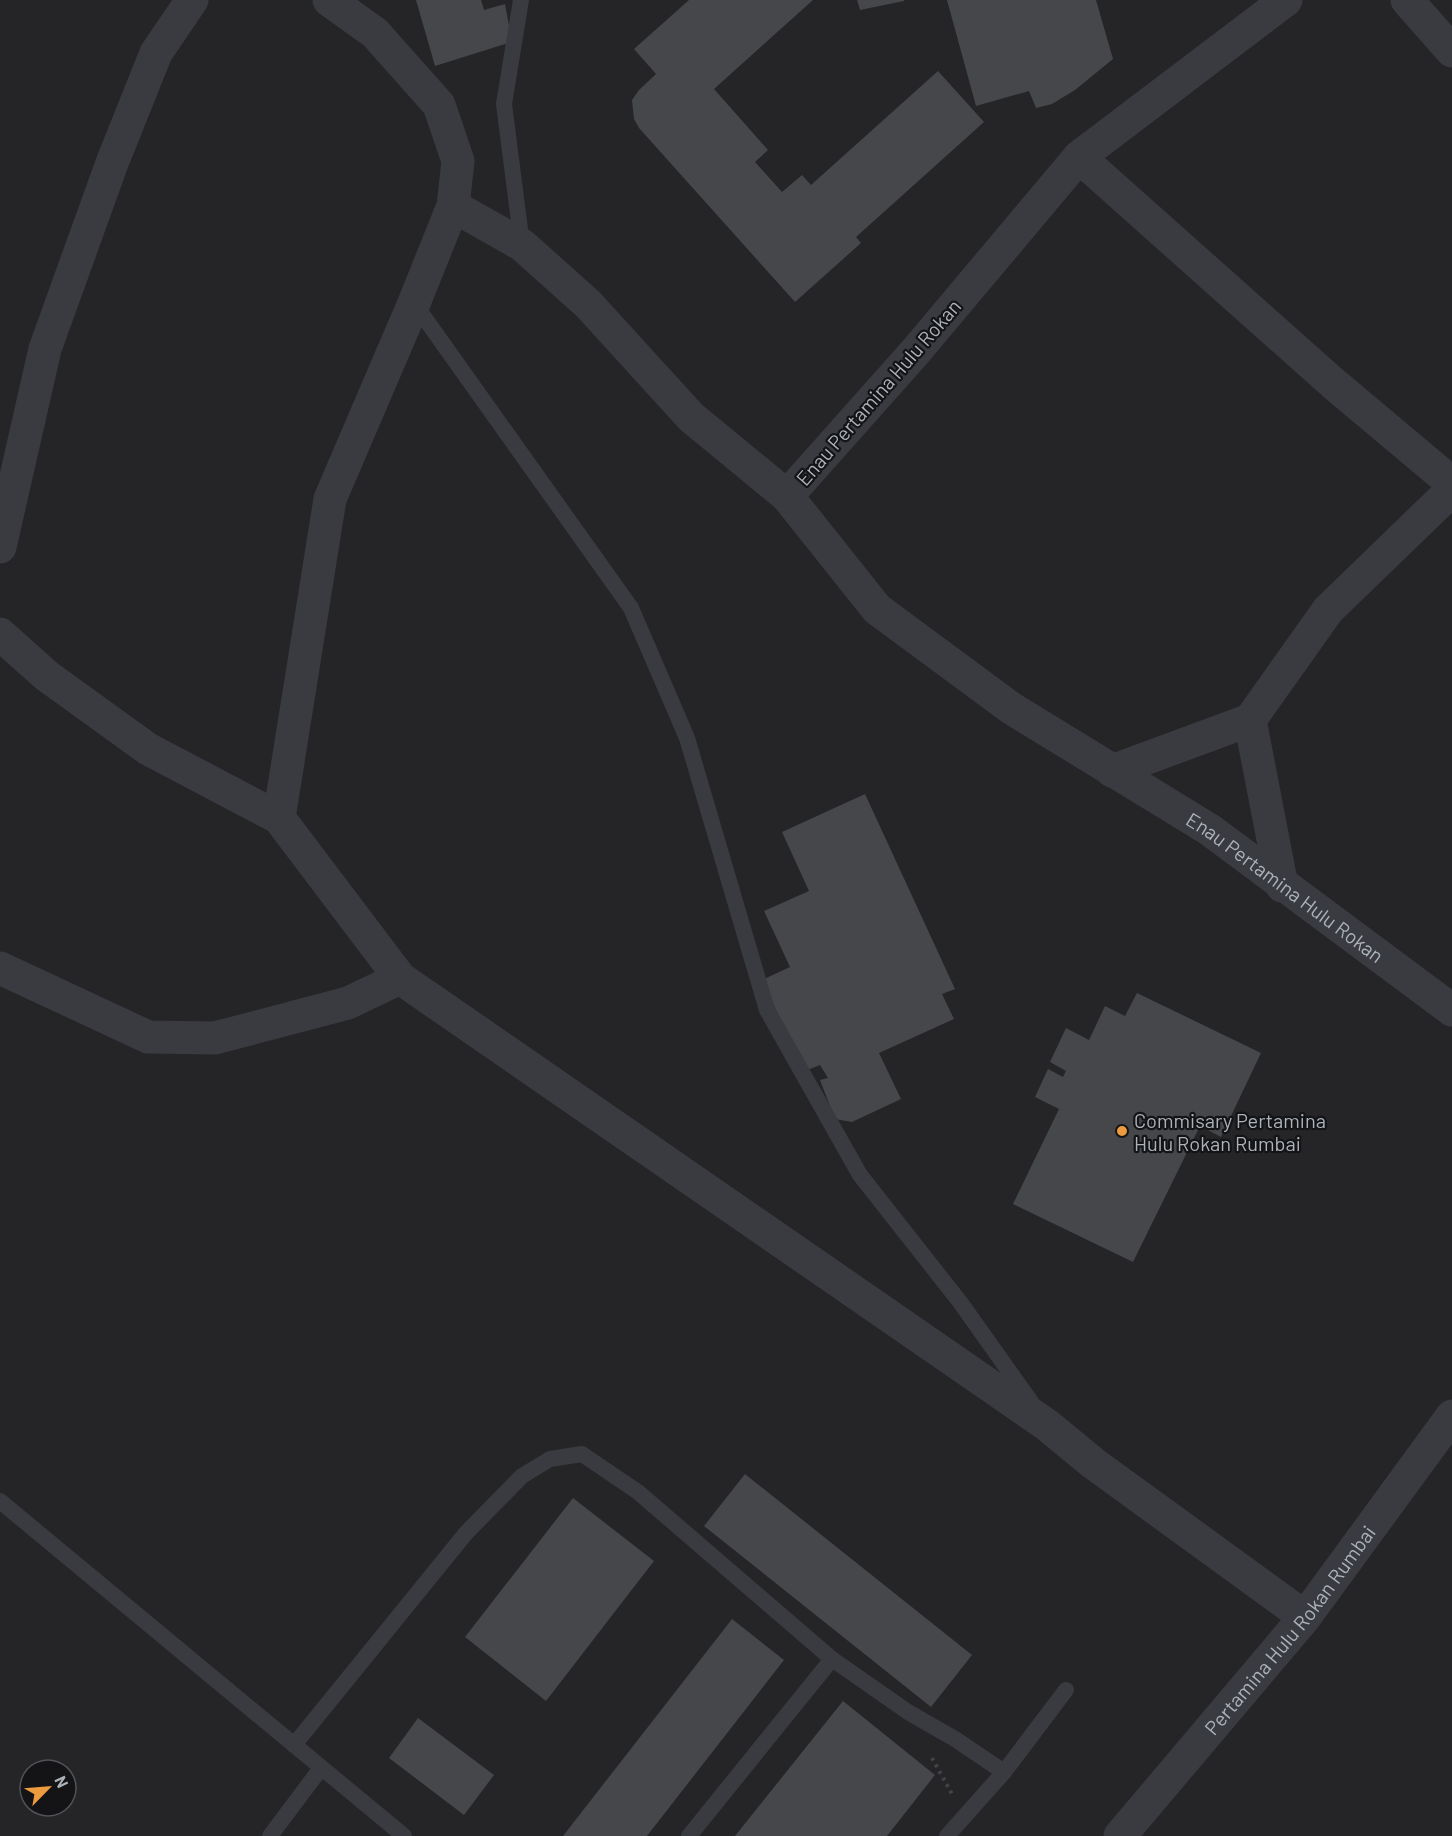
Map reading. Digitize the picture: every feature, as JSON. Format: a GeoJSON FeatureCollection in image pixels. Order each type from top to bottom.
{"type":"FeatureCollection","features":[{"type":"Feature","properties":{"kind":"street"},"geometry":{"type":"LineString","coordinates":[[0,547],[45,349],[112,163],[156,53],[192,0]]}},
{"type":"Feature","properties":{"kind":"street"},"geometry":{"type":"LineString","coordinates":[[279,818],[330,499],[453,206],[458,161],[439,105],[375,33],[329,0]]}},
{"type":"Feature","properties":{"kind":"street","name":"Enau Pertamina Hulu Rokan"},"geometry":{"type":"LineString","coordinates":[[1286,0],[1079,157],[916,351],[787,496],[877,609],[1011,708],[1210,830],[1282,886],[1452,1010]]}},
{"type":"Feature","properties":{"kind":"street"},"geometry":{"type":"LineString","coordinates":[[1407,0],[1452,51]]}},
{"type":"Feature","properties":{"kind":"street"},"geometry":{"type":"LineString","coordinates":[[1079,157],[1334,384],[1452,483]]}},
{"type":"Feature","properties":{"kind":"street"},"geometry":{"type":"LineString","coordinates":[[453,206],[522,245],[588,304],[691,417],[787,496]]}},
{"type":"Feature","properties":{"kind":"street"},"geometry":{"type":"LineString","coordinates":[[1112,771],[1250,720],[1328,610],[1452,490]]}},
{"type":"Feature","properties":{"kind":"street"},"geometry":{"type":"LineString","coordinates":[[0,634],[47,676],[148,749],[279,818],[400,978],[1047,1425],[1094,1463],[1305,1617]]}},
{"type":"Feature","properties":{"kind":"street"},"geometry":{"type":"LineString","coordinates":[[1250,720],[1282,886]]}},
{"type":"Feature","properties":{"kind":"street"},"geometry":{"type":"LineString","coordinates":[[0,968],[148,1037],[215,1038],[348,1003],[400,978]]}},
{"type":"Feature","properties":{"kind":"street","name":"Pertamina Hulu Rokan Rumbai"},"geometry":{"type":"LineString","coordinates":[[1120,1836],[1305,1617],[1452,1416]]}},
{"type":"Feature","properties":{"kind":"lane"},"geometry":{"type":"LineString","coordinates":[[521,0],[504,104],[522,245]]}},
{"type":"Feature","properties":{"kind":"lane"},"geometry":{"type":"LineString","coordinates":[[414,303],[631,608],[687,738],[767,1011],[860,1175],[960,1302],[1047,1425]]}},
{"type":"Feature","properties":{"kind":"lane"},"geometry":{"type":"LineString","coordinates":[[294,1745],[466,1533],[522,1476],[549,1459],[582,1454],[638,1492],[832,1659],[908,1712],[955,1739],[1004,1772]]}},
{"type":"Feature","properties":{"kind":"lane"},"geometry":{"type":"LineString","coordinates":[[0,1501],[404,1836]]}},
{"type":"Feature","properties":{"kind":"lane"},"geometry":{"type":"LineString","coordinates":[[688,1836],[832,1659]]}},
{"type":"Feature","properties":{"kind":"lane"},"geometry":{"type":"LineString","coordinates":[[947,1836],[1004,1772],[1065,1690]]}},
{"type":"Feature","properties":{"kind":"lane"},"geometry":{"type":"LineString","coordinates":[[270,1836],[321,1768]]}},
{"type":"Feature","properties":{"kind":"path"},"geometry":{"type":"LineString","coordinates":[[908,1712],[964,1816]]}},
{"type":"Feature","properties":{"kind":"shaded area"},"geometry":{"type":"Polygon","coordinates":[[[0,0],[1452,0],[1452,1836],[0,1836],[0,0]]]}},
{"type":"Feature","properties":{"kind":"building"},"geometry":{"type":"Polygon","coordinates":[[[416,0],[481,0],[484,10],[505,4],[512,42],[435,66],[416,0]]]}},
{"type":"Feature","properties":{"kind":"building"},"geometry":{"type":"Polygon","coordinates":[[[689,0],[813,0],[714,89],[768,150],[755,162],[782,192],[802,175],[811,185],[938,71],[984,122],[856,237],[861,243],[795,302],[639,128],[634,119],[632,100],[656,74],[634,49],[689,0]]]}},
{"type":"Feature","properties":{"kind":"building"},"geometry":{"type":"Polygon","coordinates":[[[857,0],[904,0],[904,1],[860,10],[857,0]]]}},
{"type":"Feature","properties":{"kind":"building"},"geometry":{"type":"Polygon","coordinates":[[[947,0],[1096,0],[1113,59],[1075,90],[1052,104],[1036,108],[1029,91],[976,106],[947,0]]]}},
{"type":"Feature","properties":{"kind":"building"},"geometry":{"type":"Polygon","coordinates":[[[865,794],[955,989],[942,994],[954,1019],[879,1053],[901,1099],[852,1122],[835,1119],[820,1080],[828,1078],[820,1065],[805,1071],[762,980],[790,967],[764,911],[809,891],[782,832],[865,794]]]}},
{"type":"Feature","properties":{"kind":"building","name":"Commisary Pertamina Hulu Rokan Rumbai"},"geometry":{"type":"Polygon","coordinates":[[[1137,993],[1261,1053],[1221,1137],[1200,1126],[1133,1262],[1013,1204],[1059,1109],[1035,1097],[1048,1069],[1063,1077],[1066,1071],[1050,1062],[1066,1028],[1089,1040],[1105,1006],[1125,1016],[1137,993]]]}},
{"type":"Feature","properties":{"kind":"building"},"geometry":{"type":"Polygon","coordinates":[[[745,1474],[972,1655],[931,1707],[704,1526],[745,1474]]]}},
{"type":"Feature","properties":{"kind":"building"},"geometry":{"type":"Polygon","coordinates":[[[573,1498],[654,1561],[546,1701],[465,1637],[573,1498]]]}},
{"type":"Feature","properties":{"kind":"building"},"geometry":{"type":"Polygon","coordinates":[[[732,1619],[784,1660],[647,1836],[563,1836],[732,1619]]]}},
{"type":"Feature","properties":{"kind":"building"},"geometry":{"type":"Polygon","coordinates":[[[843,1701],[935,1775],[887,1836],[735,1836],[843,1701]]]}},
{"type":"Feature","properties":{"kind":"building"},"geometry":{"type":"Polygon","coordinates":[[[418,1718],[494,1775],[464,1815],[389,1758],[418,1718]]]}},
{"type":"Feature","properties":{"kind":"place","name":"Commisary Pertamina Hulu Rokan Rumbai"},"geometry":{"type":"Point","coordinates":[1122,1131]}}]}
